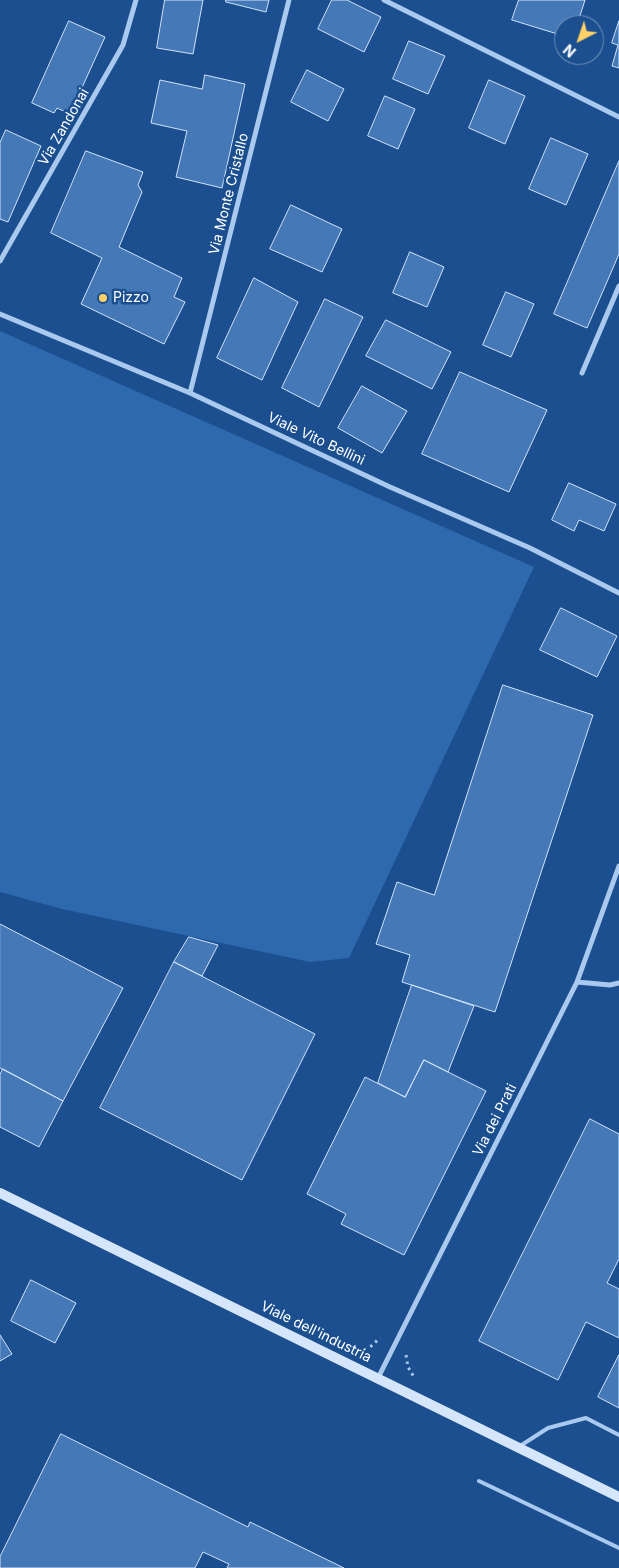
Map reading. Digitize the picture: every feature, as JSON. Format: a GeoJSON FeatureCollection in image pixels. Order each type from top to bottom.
{"type":"FeatureCollection","features":[{"type":"Feature","properties":{"kind":"street","name":"Via Zandonai"},"geometry":{"type":"LineString","coordinates":[[0,261],[124,45],[136,0]]}},
{"type":"Feature","properties":{"kind":"street","name":"Via Monte Cristallo"},"geometry":{"type":"LineString","coordinates":[[190,393],[289,0]]}},
{"type":"Feature","properties":{"kind":"street"},"geometry":{"type":"LineString","coordinates":[[384,0],[619,116]]}},
{"type":"Feature","properties":{"kind":"street"},"geometry":{"type":"LineString","coordinates":[[582,373],[619,286]]}},
{"type":"Feature","properties":{"kind":"street","name":"Viale Vito Bellini"},"geometry":{"type":"LineString","coordinates":[[0,314],[190,393],[390,487],[530,548],[619,593]]}},
{"type":"Feature","properties":{"kind":"street","name":"Via dei Prati"},"geometry":{"type":"LineString","coordinates":[[378,1378],[576,982],[619,866]]}},
{"type":"Feature","properties":{"kind":"street"},"geometry":{"type":"LineString","coordinates":[[576,982],[610,985],[619,983]]}},
{"type":"Feature","properties":{"kind":"street","name":"Viale dell'industria"},"geometry":{"type":"LineString","coordinates":[[0,1193],[619,1497]]}},
{"type":"Feature","properties":{"kind":"lane"},"geometry":{"type":"LineString","coordinates":[[518,1447],[548,1428],[586,1418],[619,1435]]}},
{"type":"Feature","properties":{"kind":"lane"},"geometry":{"type":"LineString","coordinates":[[479,1481],[619,1548]]}},
{"type":"Feature","properties":{"kind":"path"},"geometry":{"type":"LineString","coordinates":[[407,1350],[408,1367],[417,1380]]}},
{"type":"Feature","properties":{"kind":"shaded area"},"geometry":{"type":"Polygon","coordinates":[[[0,331],[534,567],[349,958],[310,962],[62,909],[0,892],[0,331]]]}},
{"type":"Feature","properties":{"kind":"building"},"geometry":{"type":"Polygon","coordinates":[[[165,0],[203,0],[193,54],[157,48],[165,0]]]}},
{"type":"Feature","properties":{"kind":"building"},"geometry":{"type":"Polygon","coordinates":[[[226,0],[269,0],[266,12],[226,2],[226,0]]]}},
{"type":"Feature","properties":{"kind":"building"},"geometry":{"type":"Polygon","coordinates":[[[332,0],[347,0],[381,17],[364,52],[318,29],[332,0]]]}},
{"type":"Feature","properties":{"kind":"building"},"geometry":{"type":"Polygon","coordinates":[[[519,0],[585,0],[580,15],[554,15],[554,33],[512,20],[519,0]]]}},
{"type":"Feature","properties":{"kind":"building"},"geometry":{"type":"Polygon","coordinates":[[[69,21],[105,37],[70,114],[57,108],[54,113],[32,103],[69,21]]]}},
{"type":"Feature","properties":{"kind":"building"},"geometry":{"type":"Polygon","coordinates":[[[619,21],[619,68],[612,66],[618,45],[612,43],[619,21]]]}},
{"type":"Feature","properties":{"kind":"building"},"geometry":{"type":"Polygon","coordinates":[[[409,41],[445,56],[428,94],[393,79],[409,41]]]}},
{"type":"Feature","properties":{"kind":"building"},"geometry":{"type":"Polygon","coordinates":[[[307,70],[344,89],[328,121],[291,102],[307,70]]]}},
{"type":"Feature","properties":{"kind":"building"},"geometry":{"type":"Polygon","coordinates":[[[205,75],[245,84],[222,188],[176,177],[187,131],[151,123],[160,80],[202,89],[205,75]]]}},
{"type":"Feature","properties":{"kind":"building"},"geometry":{"type":"Polygon","coordinates":[[[489,80],[525,96],[505,144],[469,128],[489,80]]]}},
{"type":"Feature","properties":{"kind":"building"},"geometry":{"type":"Polygon","coordinates":[[[385,96],[415,109],[398,149],[368,136],[385,96]]]}},
{"type":"Feature","properties":{"kind":"building"},"geometry":{"type":"Polygon","coordinates":[[[6,130],[41,146],[8,222],[0,219],[0,143],[6,130]]]}},
{"type":"Feature","properties":{"kind":"building"},"geometry":{"type":"Polygon","coordinates":[[[551,138],[588,154],[566,205],[529,189],[551,138]]]}},
{"type":"Feature","properties":{"kind":"building"},"geometry":{"type":"Polygon","coordinates":[[[86,151],[143,172],[138,185],[142,192],[119,247],[182,278],[174,297],[185,302],[164,344],[81,304],[102,258],[51,233],[86,151]]]}},
{"type":"Feature","properties":{"kind":"building"},"geometry":{"type":"Polygon","coordinates":[[[619,161],[619,254],[587,328],[554,314],[619,161]]]}},
{"type":"Feature","properties":{"kind":"building"},"geometry":{"type":"Polygon","coordinates":[[[291,205],[342,229],[322,272],[270,249],[291,205]]]}},
{"type":"Feature","properties":{"kind":"building"},"geometry":{"type":"Polygon","coordinates":[[[410,252],[444,267],[427,307],[393,293],[410,252]]]}},
{"type":"Feature","properties":{"kind":"building"},"geometry":{"type":"Polygon","coordinates":[[[254,278],[298,302],[262,380],[217,358],[254,278]]]}},
{"type":"Feature","properties":{"kind":"building"},"geometry":{"type":"Polygon","coordinates":[[[506,292],[534,304],[511,357],[483,345],[506,292]]]}},
{"type":"Feature","properties":{"kind":"building"},"geometry":{"type":"Polygon","coordinates":[[[325,299],[363,317],[319,407],[282,388],[325,299]]]}},
{"type":"Feature","properties":{"kind":"building"},"geometry":{"type":"Polygon","coordinates":[[[386,320],[451,352],[432,389],[366,356],[386,320]]]}},
{"type":"Feature","properties":{"kind":"building"},"geometry":{"type":"Polygon","coordinates":[[[460,372],[547,410],[509,492],[422,454],[460,372]]]}},
{"type":"Feature","properties":{"kind":"building"},"geometry":{"type":"Polygon","coordinates":[[[362,386],[407,411],[382,453],[338,428],[362,386]]]}},
{"type":"Feature","properties":{"kind":"building"},"geometry":{"type":"Polygon","coordinates":[[[569,483],[616,504],[604,531],[579,520],[574,531],[552,520],[569,483]]]}},
{"type":"Feature","properties":{"kind":"building"},"geometry":{"type":"Polygon","coordinates":[[[561,608],[617,636],[597,677],[540,650],[561,608]]]}},
{"type":"Feature","properties":{"kind":"building"},"geometry":{"type":"Polygon","coordinates":[[[503,685],[593,715],[495,1012],[402,982],[410,955],[376,944],[397,882],[434,895],[503,685]]]}},
{"type":"Feature","properties":{"kind":"building"},"geometry":{"type":"Polygon","coordinates":[[[0,924],[123,988],[63,1101],[0,1068],[0,924]]]}},
{"type":"Feature","properties":{"kind":"building"},"geometry":{"type":"Polygon","coordinates":[[[189,937],[218,945],[202,976],[174,962],[189,937]]]}},
{"type":"Feature","properties":{"kind":"building"},"geometry":{"type":"Polygon","coordinates":[[[174,962],[315,1034],[242,1180],[100,1108],[174,962]]]}},
{"type":"Feature","properties":{"kind":"building"},"geometry":{"type":"Polygon","coordinates":[[[412,985],[474,1006],[448,1072],[424,1060],[405,1097],[378,1083],[412,985]]]}},
{"type":"Feature","properties":{"kind":"building"},"geometry":{"type":"Polygon","coordinates":[[[424,1060],[486,1091],[404,1255],[341,1224],[346,1214],[307,1194],[365,1077],[405,1097],[424,1060]]]}},
{"type":"Feature","properties":{"kind":"building"},"geometry":{"type":"Polygon","coordinates":[[[3,1069],[63,1101],[39,1147],[0,1127],[0,1075],[3,1069]]]}},
{"type":"Feature","properties":{"kind":"building"},"geometry":{"type":"Polygon","coordinates":[[[590,1119],[619,1134],[619,1259],[607,1283],[619,1289],[619,1338],[586,1322],[558,1380],[479,1341],[590,1119]]]}},
{"type":"Feature","properties":{"kind":"building"},"geometry":{"type":"Polygon","coordinates":[[[31,1280],[76,1303],[55,1343],[11,1321],[31,1280]]]}},
{"type":"Feature","properties":{"kind":"building"},"geometry":{"type":"Polygon","coordinates":[[[0,1335],[12,1354],[0,1361],[0,1335]]]}},
{"type":"Feature","properties":{"kind":"building"},"geometry":{"type":"Polygon","coordinates":[[[619,1355],[619,1408],[598,1397],[619,1355]]]}},
{"type":"Feature","properties":{"kind":"building"},"geometry":{"type":"Polygon","coordinates":[[[61,1434],[248,1527],[250,1522],[344,1568],[227,1568],[229,1564],[203,1552],[195,1568],[0,1568],[0,1557],[61,1434]]]}},
{"type":"Feature","properties":{"kind":"place","name":"Pizzo"},"geometry":{"type":"Point","coordinates":[103,298]}}]}
